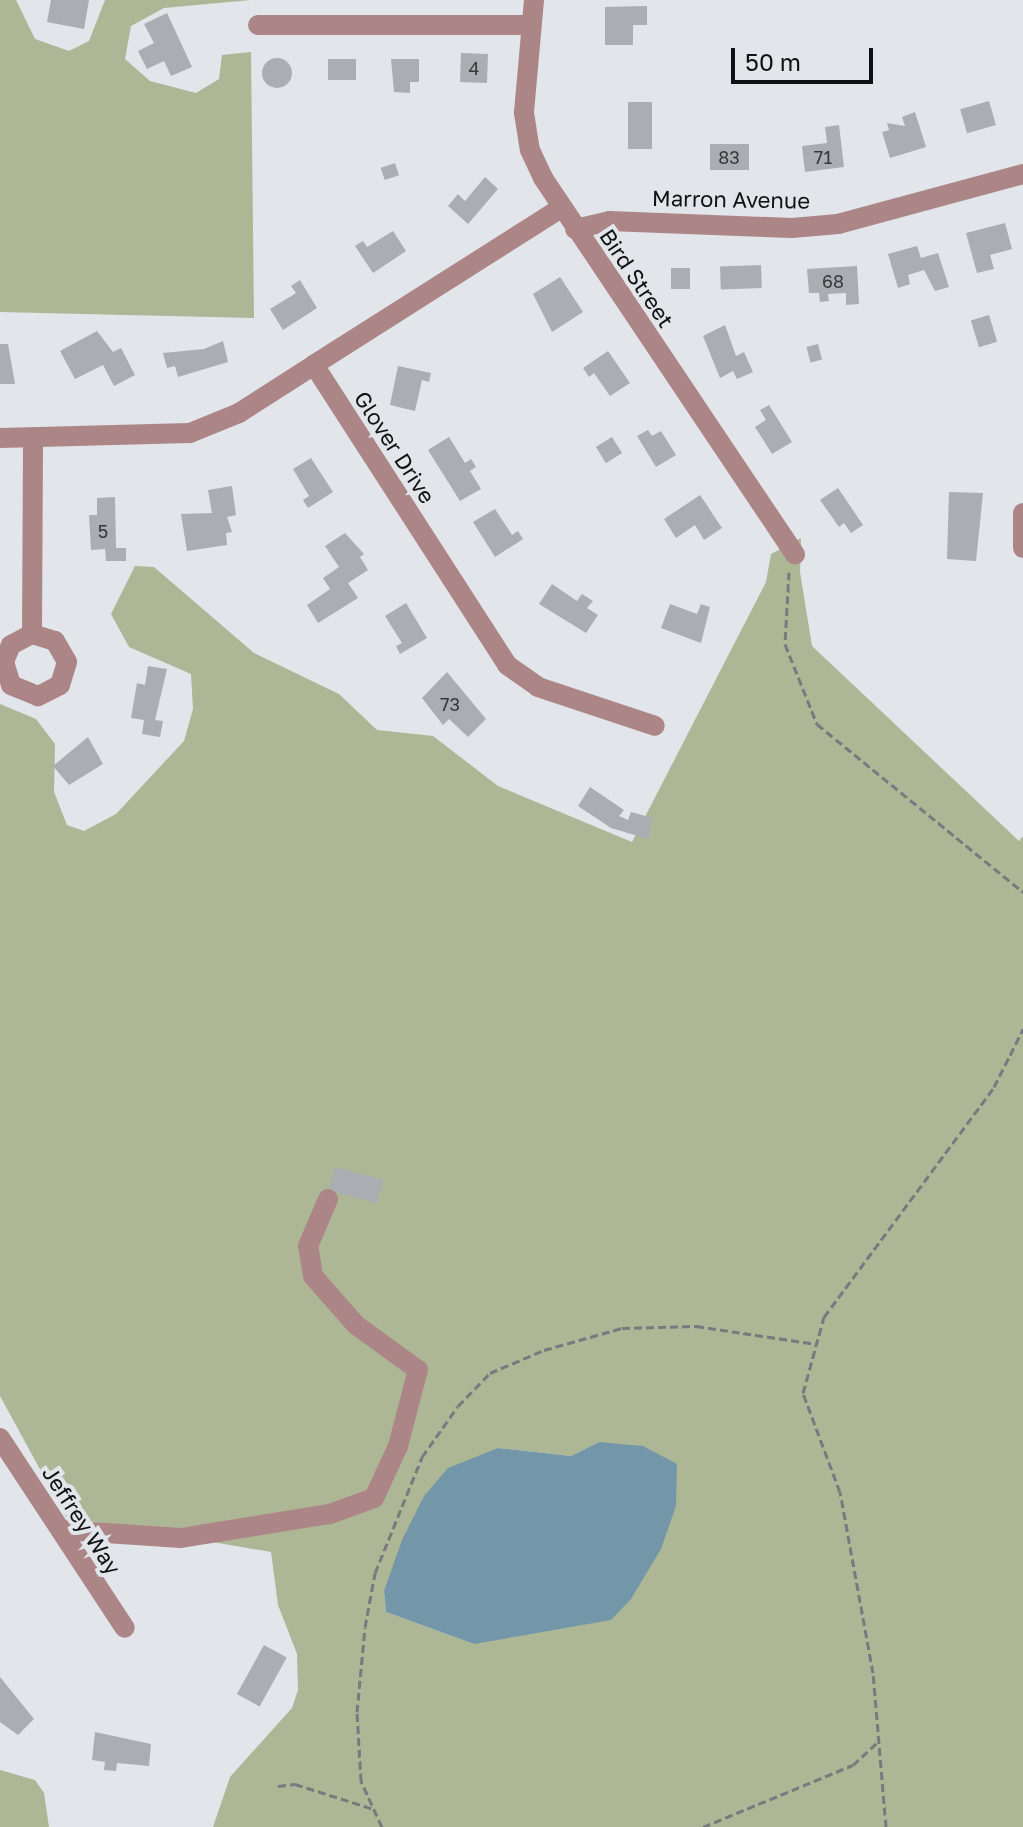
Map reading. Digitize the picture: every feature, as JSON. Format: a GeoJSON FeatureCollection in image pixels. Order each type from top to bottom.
{"type":"FeatureCollection","features":[{"type":"Feature","properties":{"kind":"street","name":"Bird Street"},"geometry":{"type":"LineString","coordinates":[[534,0],[525,121],[530,150],[561,208],[795,555]]}},
{"type":"Feature","properties":{"kind":"street"},"geometry":{"type":"LineString","coordinates":[[258,25],[531,25]]}},
{"type":"Feature","properties":{"kind":"street","name":"Marron Avenue"},"geometry":{"type":"LineString","coordinates":[[575,229],[609,221],[792,228],[838,224],[1023,174]]}},
{"type":"Feature","properties":{"kind":"street"},"geometry":{"type":"LineString","coordinates":[[0,438],[190,433],[239,413],[561,208]]}},
{"type":"Feature","properties":{"kind":"street","name":"Glover Drive"},"geometry":{"type":"LineString","coordinates":[[314,365],[507,665],[538,687],[655,726]]}},
{"type":"Feature","properties":{"kind":"street"},"geometry":{"type":"LineString","coordinates":[[32,634],[33,438]]}},
{"type":"Feature","properties":{"kind":"street"},"geometry":{"type":"LineString","coordinates":[[1023,513],[1023,548]]}},
{"type":"Feature","properties":{"kind":"street"},"geometry":{"type":"LineString","coordinates":[[61,1530],[181,1538],[330,1514],[374,1498],[398,1446],[418,1370],[356,1325],[313,1276],[308,1246],[328,1199]]}},
{"type":"Feature","properties":{"kind":"street","name":"Jeffrey Way"},"geometry":{"type":"LineString","coordinates":[[0,1438],[125,1628]]}},
{"type":"Feature","properties":{"kind":"path"},"geometry":{"type":"LineString","coordinates":[[795,555],[785,584],[785,644],[817,724],[1023,892]]}},
{"type":"Feature","properties":{"kind":"path"},"geometry":{"type":"LineString","coordinates":[[886,1827],[873,1673],[840,1492],[803,1393],[824,1317],[994,1087],[1023,1029]]}},
{"type":"Feature","properties":{"kind":"path"},"geometry":{"type":"LineString","coordinates":[[382,1827],[361,1781],[357,1712],[375,1573],[422,1457],[458,1406],[490,1373],[544,1350],[622,1328],[696,1326],[817,1344]]}},
{"type":"Feature","properties":{"kind":"path"},"geometry":{"type":"LineString","coordinates":[[703,1827],[853,1765],[879,1742]]}},
{"type":"Feature","properties":{"kind":"path"},"geometry":{"type":"LineString","coordinates":[[278,1786],[295,1784],[374,1809]]}},
{"type":"Feature","properties":{"kind":"green space"},"geometry":{"type":"Polygon","coordinates":[[[0,0],[16,0],[35,39],[69,51],[89,41],[105,0],[251,0],[164,8],[131,26],[125,59],[150,81],[196,93],[219,79],[222,55],[251,52],[254,318],[0,312],[0,0]]]}},
{"type":"Feature","properties":{"kind":"green space"},"geometry":{"type":"Polygon","coordinates":[[[801,538],[800,572],[812,646],[1019,841],[1023,836],[1023,1827],[213,1827],[230,1777],[292,1708],[298,1690],[297,1654],[278,1605],[271,1552],[66,1517],[0,1396],[0,704],[36,719],[55,744],[54,792],[67,825],[84,831],[116,814],[184,741],[193,709],[191,674],[129,647],[111,614],[135,566],[154,567],[254,653],[339,694],[377,730],[433,736],[498,786],[632,842],[766,582],[771,554],[801,538]],[[599,1442],[571,1456],[498,1448],[384,1591],[386,1612],[474,1644],[599,1442]]]}},
{"type":"Feature","properties":{"kind":"green space"},"geometry":{"type":"Polygon","coordinates":[[[0,1770],[35,1780],[44,1793],[49,1827],[0,1827],[0,1770]]]}},
{"type":"Feature","properties":{"kind":"water"},"geometry":{"type":"Polygon","coordinates":[[[599,1442],[643,1446],[677,1464],[676,1506],[661,1549],[631,1599],[611,1620],[474,1644],[386,1612],[384,1591],[402,1540],[424,1496],[448,1468],[498,1448],[571,1456],[599,1442]]]}},
{"type":"Feature","properties":{"kind":"building"},"geometry":{"type":"Polygon","coordinates":[[[51,0],[89,0],[84,29],[47,22],[51,0]]]}},
{"type":"Feature","properties":{"kind":"building"},"geometry":{"type":"Polygon","coordinates":[[[647,6],[647,25],[633,25],[633,45],[605,45],[605,7],[647,6]]]}},
{"type":"Feature","properties":{"kind":"building"},"geometry":{"type":"Polygon","coordinates":[[[167,13],[192,67],[171,76],[164,61],[147,69],[138,51],[154,43],[144,24],[167,13]]]}},
{"type":"Feature","properties":{"kind":"building"},"geometry":{"type":"Polygon","coordinates":[[[461,53],[488,54],[487,83],[460,82],[461,53]]]}},
{"type":"Feature","properties":{"kind":"building"},"geometry":{"type":"Polygon","coordinates":[[[277,58],[288,62],[292,73],[288,84],[277,88],[266,84],[262,73],[266,62],[277,58]]]}},
{"type":"Feature","properties":{"kind":"building"},"geometry":{"type":"Polygon","coordinates":[[[328,59],[356,59],[356,80],[328,80],[328,59]]]}},
{"type":"Feature","properties":{"kind":"building"},"geometry":{"type":"Polygon","coordinates":[[[391,59],[419,59],[419,82],[410,82],[410,93],[394,92],[391,59]]]}},
{"type":"Feature","properties":{"kind":"building"},"geometry":{"type":"Polygon","coordinates":[[[989,101],[996,125],[967,133],[960,109],[989,101]]]}},
{"type":"Feature","properties":{"kind":"building"},"geometry":{"type":"Polygon","coordinates":[[[628,102],[652,102],[652,149],[628,149],[628,102]]]}},
{"type":"Feature","properties":{"kind":"building"},"geometry":{"type":"Polygon","coordinates":[[[915,112],[926,147],[890,158],[882,132],[889,130],[887,123],[905,126],[902,117],[915,112]]]}},
{"type":"Feature","properties":{"kind":"building"},"geometry":{"type":"Polygon","coordinates":[[[839,125],[844,167],[805,172],[802,146],[827,143],[825,127],[839,125]]]}},
{"type":"Feature","properties":{"kind":"building"},"geometry":{"type":"Polygon","coordinates":[[[710,144],[749,144],[749,170],[710,170],[710,144]]]}},
{"type":"Feature","properties":{"kind":"building"},"geometry":{"type":"Polygon","coordinates":[[[395,163],[399,175],[385,180],[381,168],[395,163]]]}},
{"type":"Feature","properties":{"kind":"building"},"geometry":{"type":"Polygon","coordinates":[[[485,177],[498,189],[468,224],[448,206],[458,194],[465,201],[485,177]]]}},
{"type":"Feature","properties":{"kind":"building"},"geometry":{"type":"Polygon","coordinates":[[[1005,223],[1012,249],[990,255],[994,269],[977,273],[966,233],[1005,223]]]}},
{"type":"Feature","properties":{"kind":"building"},"geometry":{"type":"Polygon","coordinates":[[[393,231],[406,251],[373,273],[355,246],[363,241],[367,247],[393,231]]]}},
{"type":"Feature","properties":{"kind":"building"},"geometry":{"type":"Polygon","coordinates":[[[917,246],[921,258],[938,253],[949,287],[935,291],[924,270],[908,275],[910,284],[898,288],[888,254],[917,246]]]}},
{"type":"Feature","properties":{"kind":"building"},"geometry":{"type":"Polygon","coordinates":[[[761,265],[762,288],[721,289],[720,266],[761,265]]]}},
{"type":"Feature","properties":{"kind":"building"},"geometry":{"type":"Polygon","coordinates":[[[857,266],[859,304],[846,305],[846,293],[828,294],[829,301],[820,302],[819,293],[809,293],[807,269],[857,266]]]}},
{"type":"Feature","properties":{"kind":"building"},"geometry":{"type":"Polygon","coordinates":[[[671,268],[690,268],[690,289],[671,289],[671,268]]]}},
{"type":"Feature","properties":{"kind":"building"},"geometry":{"type":"Polygon","coordinates":[[[560,277],[583,312],[552,332],[533,294],[560,277]]]}},
{"type":"Feature","properties":{"kind":"building"},"geometry":{"type":"Polygon","coordinates":[[[300,280],[317,308],[283,330],[270,309],[296,293],[291,286],[300,280]]]}},
{"type":"Feature","properties":{"kind":"building"},"geometry":{"type":"Polygon","coordinates":[[[989,315],[997,342],[979,347],[971,321],[989,315]]]}},
{"type":"Feature","properties":{"kind":"building"},"geometry":{"type":"Polygon","coordinates":[[[725,325],[736,356],[744,352],[753,372],[737,379],[733,371],[720,378],[703,336],[725,325]]]}},
{"type":"Feature","properties":{"kind":"building"},"geometry":{"type":"Polygon","coordinates":[[[97,331],[113,352],[121,348],[135,375],[114,386],[103,365],[75,379],[60,351],[97,331]]]}},
{"type":"Feature","properties":{"kind":"building"},"geometry":{"type":"Polygon","coordinates":[[[223,341],[228,362],[178,377],[175,366],[167,368],[163,353],[204,349],[223,341]]]}},
{"type":"Feature","properties":{"kind":"building"},"geometry":{"type":"Polygon","coordinates":[[[0,344],[8,344],[15,384],[0,384],[0,344]]]}},
{"type":"Feature","properties":{"kind":"building"},"geometry":{"type":"Polygon","coordinates":[[[818,344],[822,359],[811,363],[806,347],[818,344]]]}},
{"type":"Feature","properties":{"kind":"building"},"geometry":{"type":"Polygon","coordinates":[[[608,351],[630,383],[610,396],[594,373],[589,377],[583,368],[608,351]]]}},
{"type":"Feature","properties":{"kind":"building"},"geometry":{"type":"Polygon","coordinates":[[[398,366],[431,373],[429,382],[422,380],[415,411],[390,405],[398,366]]]}},
{"type":"Feature","properties":{"kind":"building"},"geometry":{"type":"Polygon","coordinates":[[[769,405],[792,442],[772,454],[755,427],[766,420],[760,410],[769,405]]]}},
{"type":"Feature","properties":{"kind":"building"},"geometry":{"type":"Polygon","coordinates":[[[648,430],[652,436],[661,431],[676,455],[656,467],[637,436],[648,430]]]}},
{"type":"Feature","properties":{"kind":"building"},"geometry":{"type":"Polygon","coordinates":[[[449,437],[465,463],[471,459],[476,467],[470,471],[481,489],[460,501],[428,450],[449,437]]]}},
{"type":"Feature","properties":{"kind":"building"},"geometry":{"type":"Polygon","coordinates":[[[612,437],[622,453],[606,463],[596,447],[612,437]]]}},
{"type":"Feature","properties":{"kind":"building"},"geometry":{"type":"Polygon","coordinates":[[[311,458],[333,492],[308,508],[303,500],[309,496],[293,469],[311,458]]]}},
{"type":"Feature","properties":{"kind":"building"},"geometry":{"type":"Polygon","coordinates":[[[232,486],[236,515],[227,517],[232,532],[226,533],[227,545],[187,551],[181,514],[212,513],[208,490],[232,486]]]}},
{"type":"Feature","properties":{"kind":"building"},"geometry":{"type":"Polygon","coordinates":[[[838,488],[863,525],[851,533],[844,523],[839,527],[820,500],[838,488]]]}},
{"type":"Feature","properties":{"kind":"building"},"geometry":{"type":"Polygon","coordinates":[[[949,492],[983,493],[976,561],[947,559],[949,492]]]}},
{"type":"Feature","properties":{"kind":"building"},"geometry":{"type":"Polygon","coordinates":[[[700,495],[722,528],[704,540],[695,525],[676,538],[664,519],[700,495]]]}},
{"type":"Feature","properties":{"kind":"building"},"geometry":{"type":"Polygon","coordinates":[[[115,497],[116,548],[126,548],[126,561],[106,561],[105,549],[91,550],[89,515],[97,515],[97,498],[115,497]]]}},
{"type":"Feature","properties":{"kind":"building"},"geometry":{"type":"Polygon","coordinates":[[[495,509],[512,535],[518,531],[523,539],[495,557],[473,522],[495,509]]]}},
{"type":"Feature","properties":{"kind":"building"},"geometry":{"type":"Polygon","coordinates":[[[345,533],[364,554],[360,557],[368,570],[348,583],[358,598],[318,623],[307,605],[330,589],[323,578],[339,567],[325,546],[345,533]]]}},
{"type":"Feature","properties":{"kind":"building"},"geometry":{"type":"Polygon","coordinates":[[[552,584],[577,601],[582,594],[593,601],[587,608],[598,615],[586,633],[539,604],[552,584]]]}},
{"type":"Feature","properties":{"kind":"building"},"geometry":{"type":"Polygon","coordinates":[[[406,603],[427,638],[400,654],[396,646],[402,643],[385,616],[406,603]]]}},
{"type":"Feature","properties":{"kind":"building"},"geometry":{"type":"Polygon","coordinates":[[[670,604],[697,614],[701,604],[710,607],[701,643],[661,628],[670,604]]]}},
{"type":"Feature","properties":{"kind":"building"},"geometry":{"type":"Polygon","coordinates":[[[148,666],[167,669],[155,720],[163,721],[160,737],[142,734],[144,720],[131,718],[137,683],[145,685],[148,666]]]}},
{"type":"Feature","properties":{"kind":"building"},"geometry":{"type":"Polygon","coordinates":[[[447,672],[486,719],[468,737],[449,719],[443,725],[422,698],[447,672]]]}},
{"type":"Feature","properties":{"kind":"building"},"geometry":{"type":"Polygon","coordinates":[[[88,737],[103,764],[69,785],[53,766],[88,737]]]}},
{"type":"Feature","properties":{"kind":"building"},"geometry":{"type":"Polygon","coordinates":[[[590,787],[624,810],[619,816],[628,820],[631,812],[653,818],[648,839],[611,828],[578,806],[590,787]]]}},
{"type":"Feature","properties":{"kind":"building"},"geometry":{"type":"Polygon","coordinates":[[[335,1167],[383,1180],[377,1203],[329,1190],[335,1167]]]}},
{"type":"Feature","properties":{"kind":"building"},"geometry":{"type":"Polygon","coordinates":[[[264,1645],[287,1658],[260,1707],[237,1694],[264,1645]]]}},
{"type":"Feature","properties":{"kind":"building"},"geometry":{"type":"Polygon","coordinates":[[[0,1677],[34,1719],[18,1735],[0,1722],[0,1677]]]}},
{"type":"Feature","properties":{"kind":"building"},"geometry":{"type":"Polygon","coordinates":[[[95,1732],[151,1744],[149,1766],[117,1763],[116,1771],[104,1770],[105,1762],[92,1760],[95,1732]]]}}]}
